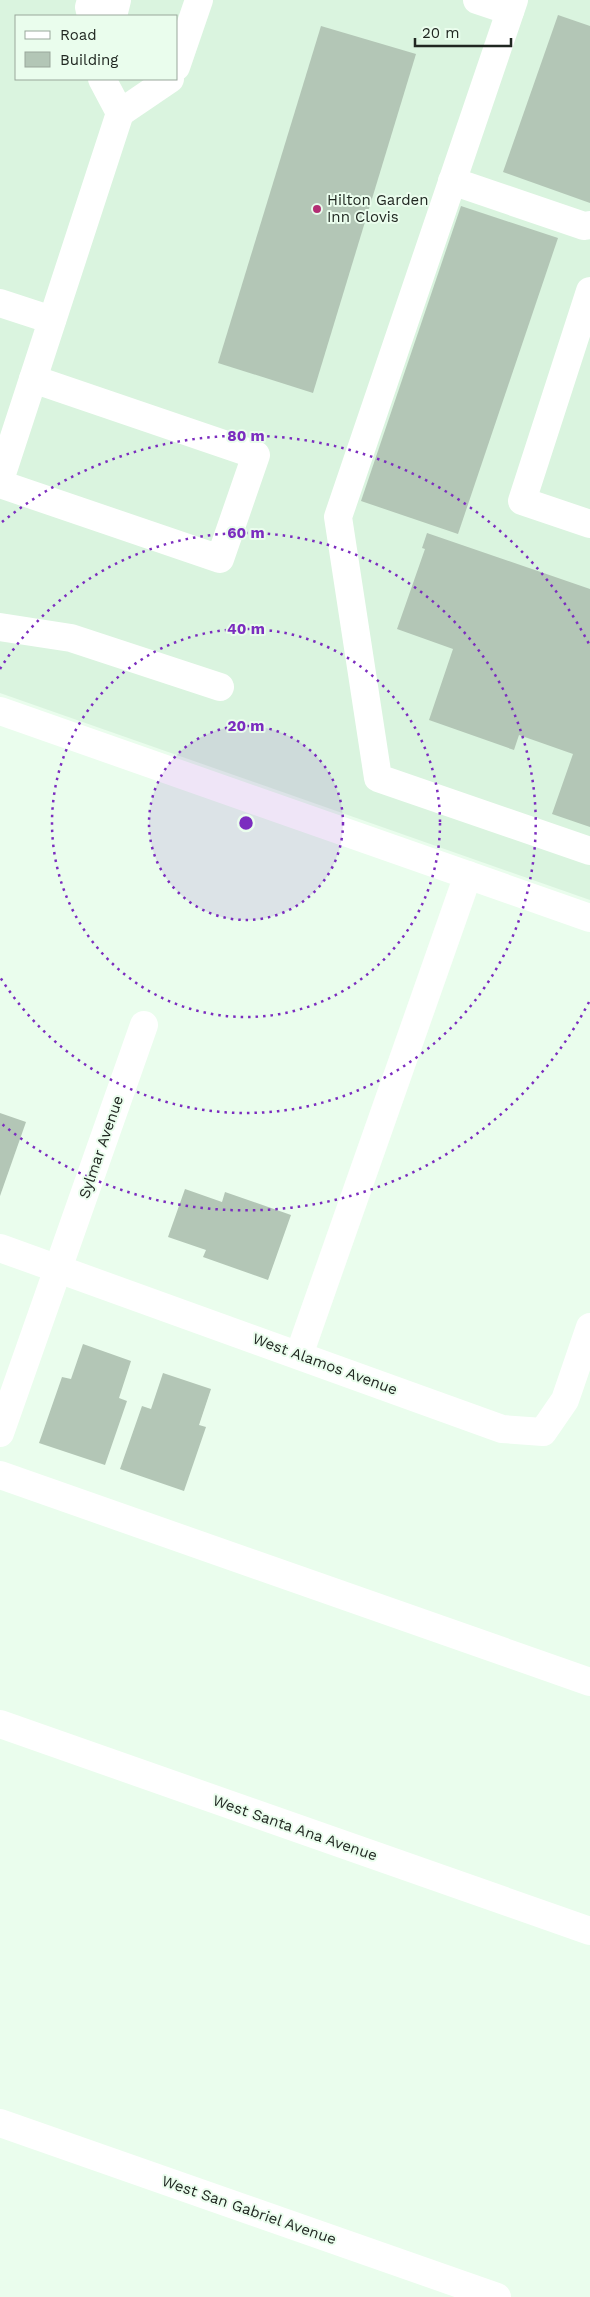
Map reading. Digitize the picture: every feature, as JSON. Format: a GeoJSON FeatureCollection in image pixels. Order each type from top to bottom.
{"type":"FeatureCollection","features":[{"type":"Feature","properties":{"kind":"street"},"geometry":{"type":"LineString","coordinates":[[91,0],[89,7],[91,15]]}},
{"type":"Feature","properties":{"kind":"street"},"geometry":{"type":"LineString","coordinates":[[113,15],[117,0]]}},
{"type":"Feature","properties":{"kind":"street"},"geometry":{"type":"LineString","coordinates":[[178,61],[199,0]]}},
{"type":"Feature","properties":{"kind":"street"},"geometry":{"type":"LineString","coordinates":[[477,0],[512,6],[338,517],[378,778],[590,851]]}},
{"type":"Feature","properties":{"kind":"street"},"geometry":{"type":"LineString","coordinates":[[103,80],[120,113]]}},
{"type":"Feature","properties":{"kind":"street"},"geometry":{"type":"LineString","coordinates":[[0,480],[120,113],[169,80]]}},
{"type":"Feature","properties":{"kind":"street"},"geometry":{"type":"LineString","coordinates":[[452,180],[584,226],[590,225]]}},
{"type":"Feature","properties":{"kind":"street"},"geometry":{"type":"LineString","coordinates":[[590,291],[522,501],[590,524]]}},
{"type":"Feature","properties":{"kind":"street"},"geometry":{"type":"LineString","coordinates":[[0,302],[52,320]]}},
{"type":"Feature","properties":{"kind":"street"},"geometry":{"type":"LineString","coordinates":[[0,484],[220,559],[256,455],[33,379]]}},
{"type":"Feature","properties":{"kind":"street"},"geometry":{"type":"LineString","coordinates":[[0,627],[71,638],[220,687]]}},
{"type":"Feature","properties":{"kind":"street"},"geometry":{"type":"LineString","coordinates":[[0,711],[590,918]]}},
{"type":"Feature","properties":{"kind":"street"},"geometry":{"type":"LineString","coordinates":[[299,1355],[468,875]]}},
{"type":"Feature","properties":{"kind":"street","name":"Sylmar Avenue"},"geometry":{"type":"LineString","coordinates":[[0,1433],[144,1025]]}},
{"type":"Feature","properties":{"kind":"street","name":"West Alamos Avenue"},"geometry":{"type":"LineString","coordinates":[[0,1248],[502,1429],[543,1432],[565,1400],[590,1327]]}},
{"type":"Feature","properties":{"kind":"street"},"geometry":{"type":"LineString","coordinates":[[0,1474],[590,1682]]}},
{"type":"Feature","properties":{"kind":"street","name":"West Santa Ana Avenue"},"geometry":{"type":"LineString","coordinates":[[0,1724],[590,1931]]}},
{"type":"Feature","properties":{"kind":"street","name":"West San Gabriel Avenue"},"geometry":{"type":"LineString","coordinates":[[0,2123],[497,2297]]}},
{"type":"Feature","properties":{"kind":"shaded area"},"geometry":{"type":"Polygon","coordinates":[[[0,0],[590,0],[590,900],[0,693],[0,0]]]}},
{"type":"Feature","properties":{"kind":"building"},"geometry":{"type":"Polygon","coordinates":[[[558,15],[590,26],[590,203],[503,172],[558,15]]]}},
{"type":"Feature","properties":{"kind":"building","name":"Hilton Garden Inn Clovis"},"geometry":{"type":"Polygon","coordinates":[[[321,26],[416,54],[313,393],[218,363],[321,26]]]}},
{"type":"Feature","properties":{"kind":"building"},"geometry":{"type":"Polygon","coordinates":[[[461,206],[558,238],[458,534],[361,501],[461,206]]]}},
{"type":"Feature","properties":{"kind":"building"},"geometry":{"type":"Polygon","coordinates":[[[427,533],[590,589],[590,827],[552,814],[573,754],[519,735],[514,750],[429,720],[453,649],[397,629],[425,549],[422,548],[427,533]]]}},
{"type":"Feature","properties":{"kind":"building"},"geometry":{"type":"Polygon","coordinates":[[[0,1113],[26,1122],[0,1196],[0,1113]]]}},
{"type":"Feature","properties":{"kind":"building"},"geometry":{"type":"Polygon","coordinates":[[[185,1189],[222,1202],[225,1192],[291,1215],[268,1280],[203,1257],[206,1250],[168,1237],[185,1189]]]}},
{"type":"Feature","properties":{"kind":"building"},"geometry":{"type":"Polygon","coordinates":[[[83,1344],[131,1361],[119,1398],[127,1401],[105,1465],[39,1443],[62,1377],[71,1379],[83,1344]]]}},
{"type":"Feature","properties":{"kind":"building"},"geometry":{"type":"Polygon","coordinates":[[[163,1373],[211,1389],[199,1425],[206,1427],[184,1491],[120,1469],[142,1406],[151,1409],[163,1373]]]}},
{"type":"Feature","properties":{"kind":"place","name":"Hilton Garden Inn Clovis"},"geometry":{"type":"Point","coordinates":[317,209]}}]}
